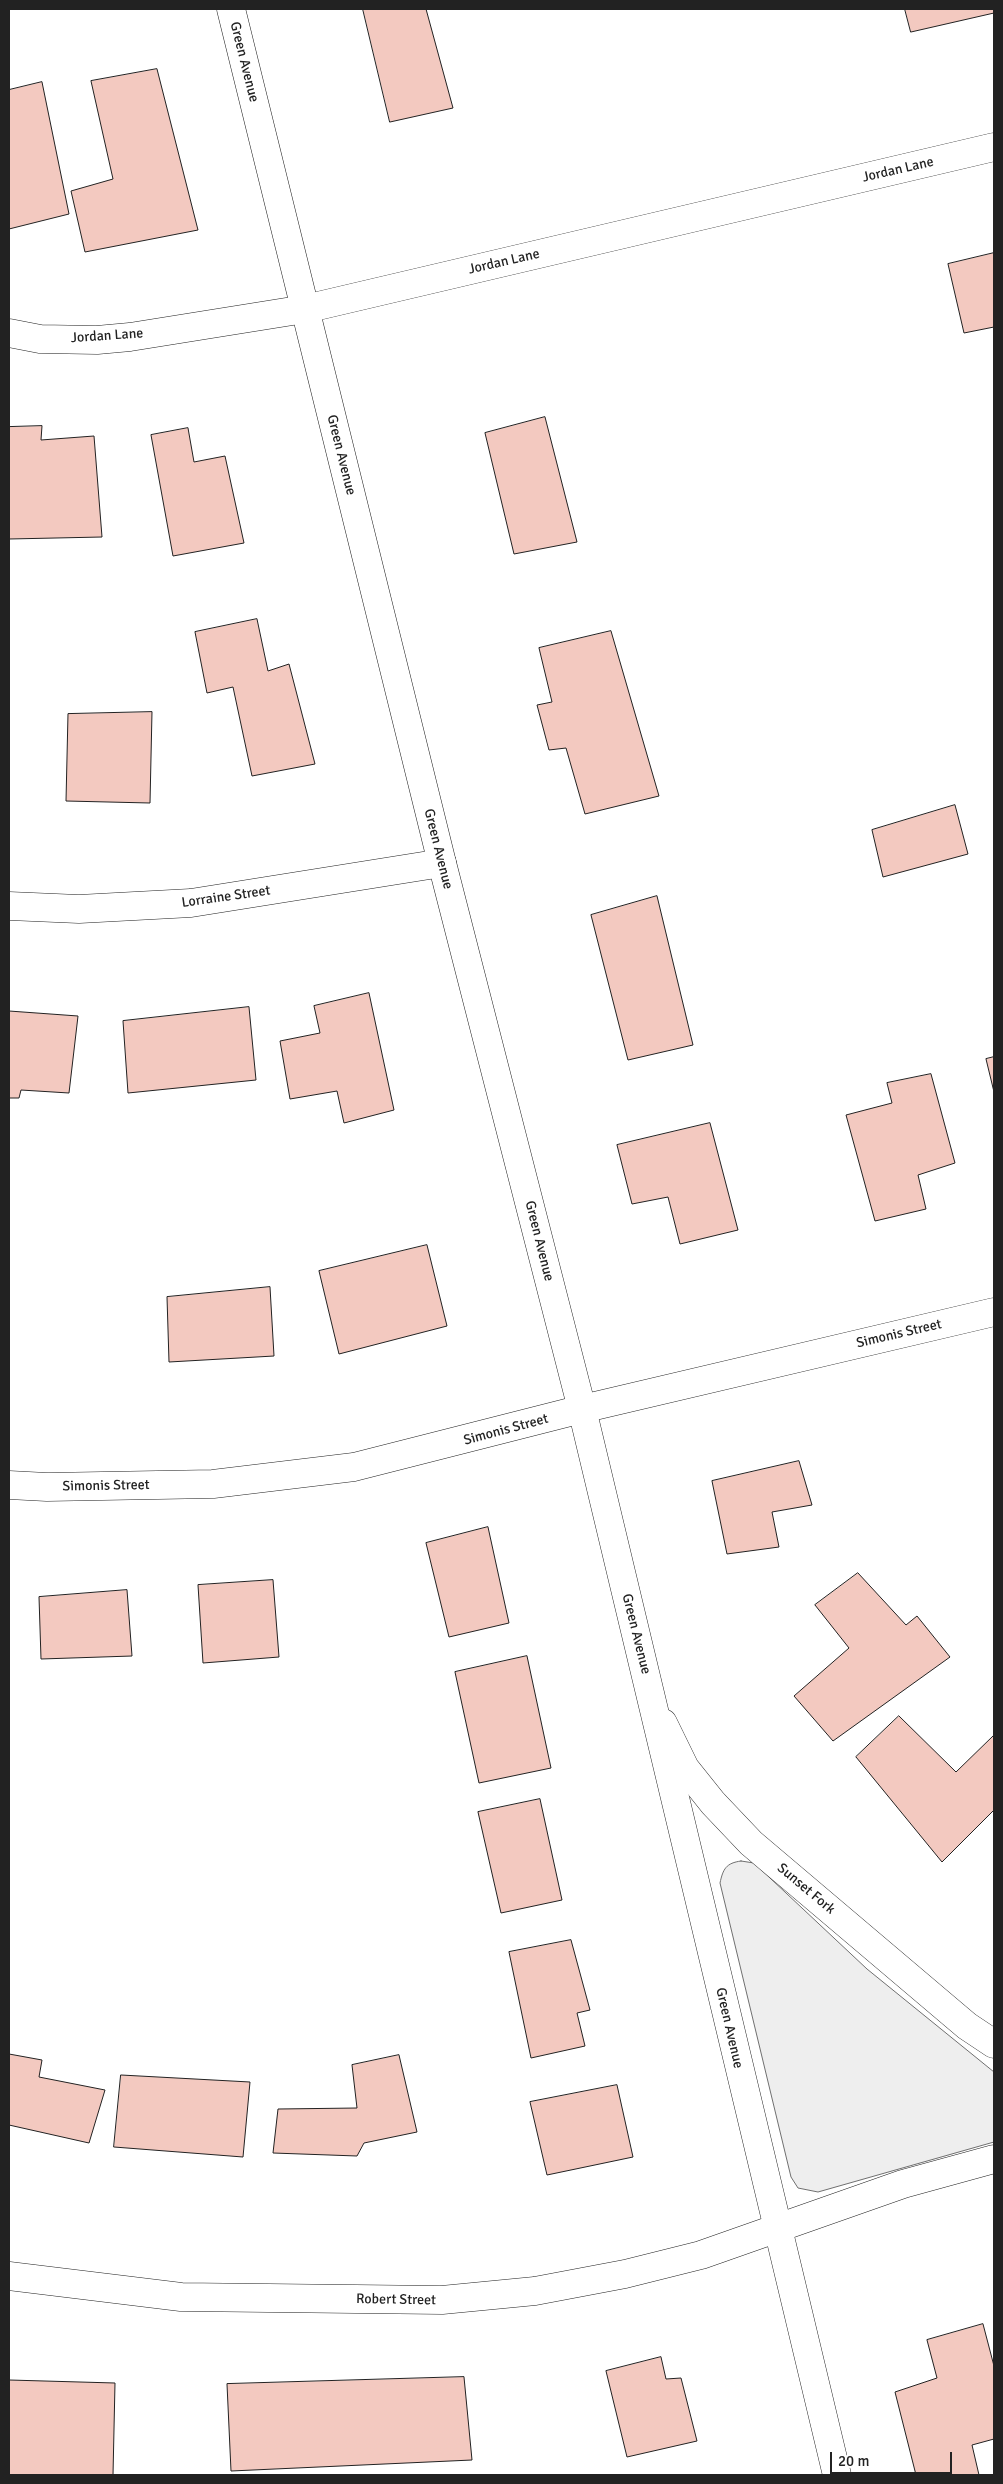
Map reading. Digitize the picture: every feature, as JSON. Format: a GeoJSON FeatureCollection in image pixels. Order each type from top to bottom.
{"type":"FeatureCollection","features":[{"type":"Feature","properties":{"kind":"street","name":"Green Avenue"},"geometry":{"type":"LineString","coordinates":[[231,9],[442,863],[582,1409],[776,2230],[837,2475]]}},
{"type":"Feature","properties":{"kind":"street","name":"Jordan Lane"},"geometry":{"type":"LineString","coordinates":[[9,333],[40,338],[105,339],[305,309],[994,147]]}},
{"type":"Feature","properties":{"kind":"street","name":"Lorraine Street"},"geometry":{"type":"LineString","coordinates":[[9,906],[79,909],[191,903],[442,863]]}},
{"type":"Feature","properties":{"kind":"street","name":"Simonis Street"},"geometry":{"type":"LineString","coordinates":[[9,1485],[46,1487],[213,1484],[354,1468],[582,1409],[994,1312]]}},
{"type":"Feature","properties":{"kind":"street","name":"Sunset Fork"},"geometry":{"type":"LineString","coordinates":[[653,1703],[686,1768],[713,1803],[751,1843],[966,2026],[994,2044]]}},
{"type":"Feature","properties":{"kind":"street"},"geometry":{"type":"LineString","coordinates":[[776,2230],[903,2184],[994,2159]]}},
{"type":"Feature","properties":{"kind":"street","name":"Robert Street"},"geometry":{"type":"LineString","coordinates":[[9,2276],[181,2297],[442,2300],[535,2291],[625,2274],[701,2256],[776,2230]]}},
{"type":"Feature","properties":{"kind":"shaded area"},"geometry":{"type":"Polygon","coordinates":[[[741,1861],[754,1863],[867,1969],[994,2072],[994,2142],[818,2192],[798,2188],[791,2177],[720,1883],[726,1868],[732,1863],[741,1861]]]}},
{"type":"Feature","properties":{"kind":"building"},"geometry":{"type":"Polygon","coordinates":[[[363,9],[426,9],[453,108],[390,122],[363,9]]]}},
{"type":"Feature","properties":{"kind":"building"},"geometry":{"type":"Polygon","coordinates":[[[905,9],[994,9],[994,13],[911,32],[905,9]]]}},
{"type":"Feature","properties":{"kind":"building"},"geometry":{"type":"Polygon","coordinates":[[[157,69],[198,230],[85,252],[71,191],[113,179],[91,81],[157,69]]]}},
{"type":"Feature","properties":{"kind":"building"},"geometry":{"type":"Polygon","coordinates":[[[42,82],[69,214],[9,229],[9,90],[42,82]]]}},
{"type":"Feature","properties":{"kind":"building"},"geometry":{"type":"Polygon","coordinates":[[[994,253],[994,327],[964,333],[948,264],[994,253]]]}},
{"type":"Feature","properties":{"kind":"building"},"geometry":{"type":"Polygon","coordinates":[[[545,417],[577,542],[514,554],[485,433],[545,417]]]}},
{"type":"Feature","properties":{"kind":"building"},"geometry":{"type":"Polygon","coordinates":[[[42,426],[41,440],[94,436],[102,537],[9,539],[9,427],[42,426]]]}},
{"type":"Feature","properties":{"kind":"building"},"geometry":{"type":"Polygon","coordinates":[[[188,428],[194,462],[225,456],[244,543],[173,556],[151,435],[188,428]]]}},
{"type":"Feature","properties":{"kind":"building"},"geometry":{"type":"Polygon","coordinates":[[[257,619],[268,671],[289,664],[315,764],[252,776],[233,687],[207,693],[195,632],[257,619]]]}},
{"type":"Feature","properties":{"kind":"building"},"geometry":{"type":"Polygon","coordinates":[[[611,631],[659,796],[585,814],[566,748],[549,750],[537,705],[552,702],[539,648],[611,631]]]}},
{"type":"Feature","properties":{"kind":"building"},"geometry":{"type":"Polygon","coordinates":[[[152,712],[150,803],[66,801],[68,714],[152,712]]]}},
{"type":"Feature","properties":{"kind":"building"},"geometry":{"type":"Polygon","coordinates":[[[955,805],[968,854],[883,877],[872,830],[955,805]]]}},
{"type":"Feature","properties":{"kind":"building"},"geometry":{"type":"Polygon","coordinates":[[[657,896],[693,1045],[628,1060],[591,915],[657,896]]]}},
{"type":"Feature","properties":{"kind":"building"},"geometry":{"type":"Polygon","coordinates":[[[369,993],[394,1110],[344,1123],[337,1091],[290,1099],[280,1041],[320,1033],[314,1006],[369,993]]]}},
{"type":"Feature","properties":{"kind":"building"},"geometry":{"type":"Polygon","coordinates":[[[249,1007],[256,1080],[128,1093],[123,1021],[249,1007]]]}},
{"type":"Feature","properties":{"kind":"building"},"geometry":{"type":"Polygon","coordinates":[[[9,1011],[78,1016],[69,1093],[21,1090],[19,1098],[9,1098],[9,1011]]]}},
{"type":"Feature","properties":{"kind":"building"},"geometry":{"type":"Polygon","coordinates":[[[994,1057],[994,1092],[986,1059],[994,1057]]]}},
{"type":"Feature","properties":{"kind":"building"},"geometry":{"type":"Polygon","coordinates":[[[931,1074],[955,1163],[918,1175],[926,1209],[875,1221],[846,1115],[892,1103],[887,1083],[931,1074]]]}},
{"type":"Feature","properties":{"kind":"building"},"geometry":{"type":"Polygon","coordinates":[[[710,1123],[738,1230],[680,1244],[668,1197],[632,1204],[617,1145],[710,1123]]]}},
{"type":"Feature","properties":{"kind":"building"},"geometry":{"type":"Polygon","coordinates":[[[427,1245],[447,1326],[339,1354],[319,1271],[427,1245]]]}},
{"type":"Feature","properties":{"kind":"building"},"geometry":{"type":"Polygon","coordinates":[[[270,1287],[274,1356],[169,1362],[167,1297],[270,1287]]]}},
{"type":"Feature","properties":{"kind":"building"},"geometry":{"type":"Polygon","coordinates":[[[799,1461],[812,1505],[772,1512],[779,1547],[727,1554],[712,1481],[799,1461]]]}},
{"type":"Feature","properties":{"kind":"building"},"geometry":{"type":"Polygon","coordinates":[[[488,1527],[509,1623],[449,1637],[426,1543],[488,1527]]]}},
{"type":"Feature","properties":{"kind":"building"},"geometry":{"type":"Polygon","coordinates":[[[858,1573],[906,1625],[917,1616],[950,1657],[833,1741],[794,1696],[849,1648],[815,1605],[858,1573]]]}},
{"type":"Feature","properties":{"kind":"building"},"geometry":{"type":"Polygon","coordinates":[[[273,1580],[279,1657],[203,1663],[198,1585],[273,1580]]]}},
{"type":"Feature","properties":{"kind":"building"},"geometry":{"type":"Polygon","coordinates":[[[127,1590],[132,1656],[41,1659],[39,1597],[127,1590]]]}},
{"type":"Feature","properties":{"kind":"building"},"geometry":{"type":"Polygon","coordinates":[[[527,1656],[551,1768],[479,1783],[455,1672],[527,1656]]]}},
{"type":"Feature","properties":{"kind":"building"},"geometry":{"type":"Polygon","coordinates":[[[899,1716],[956,1772],[994,1735],[994,1810],[942,1862],[856,1757],[899,1716]]]}},
{"type":"Feature","properties":{"kind":"building"},"geometry":{"type":"Polygon","coordinates":[[[540,1799],[562,1900],[501,1913],[478,1812],[540,1799]]]}},
{"type":"Feature","properties":{"kind":"building"},"geometry":{"type":"Polygon","coordinates":[[[571,1940],[590,2010],[577,2013],[585,2046],[531,2058],[509,1952],[571,1940]]]}},
{"type":"Feature","properties":{"kind":"building"},"geometry":{"type":"Polygon","coordinates":[[[9,2054],[42,2060],[39,2077],[105,2090],[89,2143],[9,2125],[9,2054]]]}},
{"type":"Feature","properties":{"kind":"building"},"geometry":{"type":"Polygon","coordinates":[[[399,2055],[417,2132],[364,2143],[357,2156],[273,2153],[278,2109],[357,2108],[352,2065],[399,2055]]]}},
{"type":"Feature","properties":{"kind":"building"},"geometry":{"type":"Polygon","coordinates":[[[121,2075],[250,2082],[243,2157],[114,2147],[121,2075]]]}},
{"type":"Feature","properties":{"kind":"building"},"geometry":{"type":"Polygon","coordinates":[[[617,2085],[633,2157],[547,2175],[530,2102],[617,2085]]]}},
{"type":"Feature","properties":{"kind":"building"},"geometry":{"type":"Polygon","coordinates":[[[983,2324],[994,2366],[994,2439],[972,2445],[979,2475],[916,2475],[895,2392],[937,2378],[927,2340],[983,2324]]]}},
{"type":"Feature","properties":{"kind":"building"},"geometry":{"type":"Polygon","coordinates":[[[661,2357],[666,2379],[681,2378],[697,2441],[627,2457],[606,2371],[661,2357]]]}},
{"type":"Feature","properties":{"kind":"building"},"geometry":{"type":"Polygon","coordinates":[[[464,2377],[472,2460],[231,2471],[227,2384],[464,2377]]]}},
{"type":"Feature","properties":{"kind":"building"},"geometry":{"type":"Polygon","coordinates":[[[9,2380],[115,2383],[113,2475],[9,2475],[9,2380]]]}}]}
